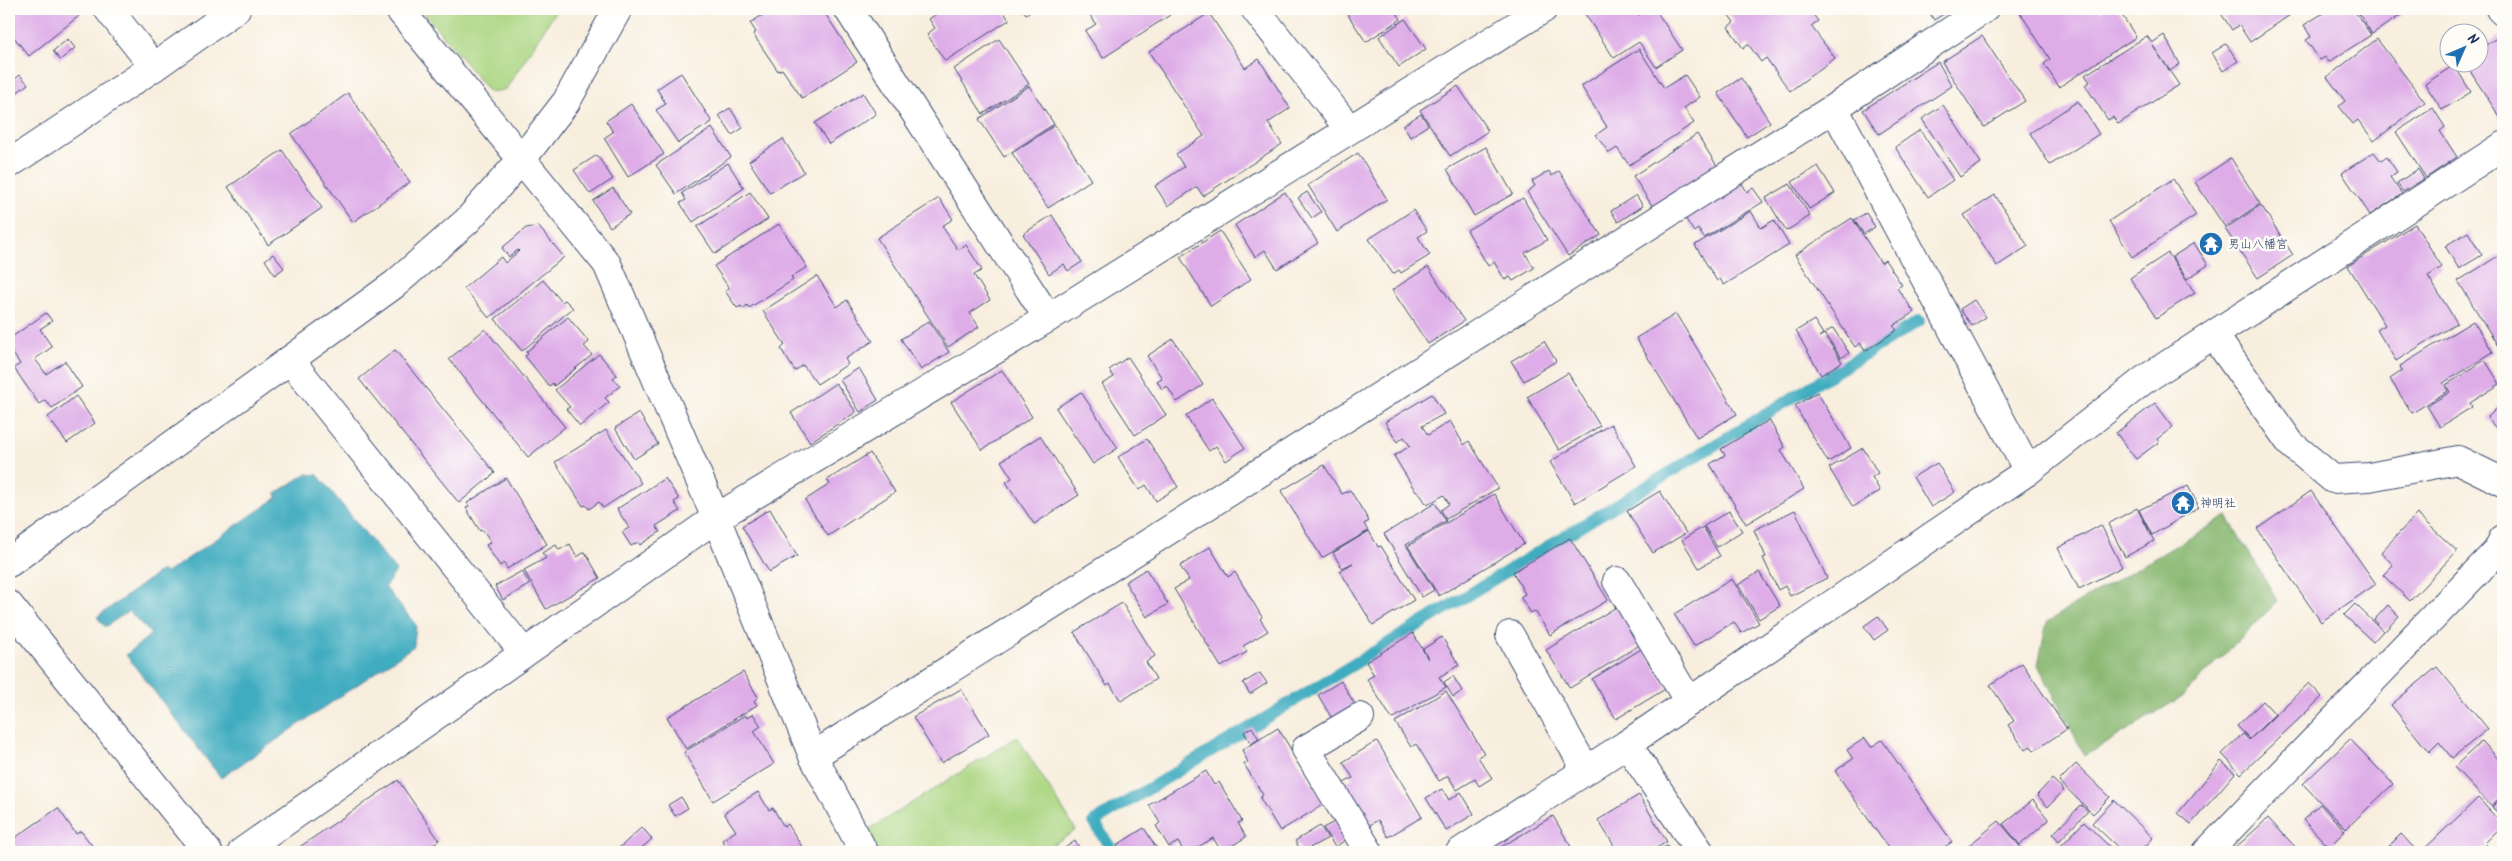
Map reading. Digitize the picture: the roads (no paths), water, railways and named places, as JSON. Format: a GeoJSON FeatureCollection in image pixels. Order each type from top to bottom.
{"type":"FeatureCollection","features":[{"type":"Feature","properties":{"kind":"street"},"geometry":{"type":"LineString","coordinates":[[108,9],[154,67]]}},
{"type":"Feature","properties":{"kind":"street"},"geometry":{"type":"LineString","coordinates":[[9,164],[154,67],[236,9]]}},
{"type":"Feature","properties":{"kind":"street"},"geometry":{"type":"LineString","coordinates":[[399,9],[608,264],[716,518],[813,756],[864,852]]}},
{"type":"Feature","properties":{"kind":"street"},"geometry":{"type":"LineString","coordinates":[[9,563],[395,284],[467,220],[522,159],[566,102],[618,9]]}},
{"type":"Feature","properties":{"kind":"street"},"geometry":{"type":"LineString","coordinates":[[848,9],[1048,318]]}},
{"type":"Feature","properties":{"kind":"street"},"geometry":{"type":"LineString","coordinates":[[1255,9],[1349,129]]}},
{"type":"Feature","properties":{"kind":"street"},"geometry":{"type":"LineString","coordinates":[[242,852],[716,518],[1048,318],[1543,9]]}},
{"type":"Feature","properties":{"kind":"street"},"geometry":{"type":"LineString","coordinates":[[813,756],[1834,108],[1984,9]]}},
{"type":"Feature","properties":{"kind":"street"},"geometry":{"type":"LineString","coordinates":[[2500,9],[2503,12]]}},
{"type":"Feature","properties":{"kind":"street"},"geometry":{"type":"LineString","coordinates":[[1834,108],[2028,471]]}},
{"type":"Feature","properties":{"kind":"street"},"geometry":{"type":"LineString","coordinates":[[1460,852],[1627,744],[2028,471],[2144,380],[2503,146]]}},
{"type":"Feature","properties":{"kind":"street"},"geometry":{"type":"LineString","coordinates":[[2214,335],[2291,444],[2333,479],[2369,477],[2458,460],[2503,482]]}},
{"type":"Feature","properties":{"kind":"street"},"geometry":{"type":"LineString","coordinates":[[290,360],[524,652]]}},
{"type":"Feature","properties":{"kind":"street"},"geometry":{"type":"LineString","coordinates":[[2207,852],[2497,550],[2503,539]]}},
{"type":"Feature","properties":{"kind":"street"},"geometry":{"type":"LineString","coordinates":[[1617,581],[1689,702]]}},
{"type":"Feature","properties":{"kind":"street"},"geometry":{"type":"LineString","coordinates":[[9,605],[208,852]]}},
{"type":"Feature","properties":{"kind":"street"},"geometry":{"type":"LineString","coordinates":[[1510,635],[1586,770]]}},
{"type":"Feature","properties":{"kind":"street"},"geometry":{"type":"LineString","coordinates":[[1360,717],[1306,749],[1370,852]]}},
{"type":"Feature","properties":{"kind":"street"},"geometry":{"type":"LineString","coordinates":[[1627,744],[1700,852]]}},
{"type":"Feature","properties":{"kind":"water"},"geometry":{"type":"Polygon","coordinates":[[[306,474],[318,475],[396,571],[385,587],[416,625],[414,646],[221,778],[126,655],[151,634],[129,611],[105,627],[97,617],[162,570],[165,574],[278,497],[275,494],[306,474]]]}},
{"type":"Feature","properties":{"kind":"waterway"},"geometry":{"type":"LineString","coordinates":[[1113,852],[1094,822],[1919,321]]}},
{"type":"Feature","properties":{"kind":"place","name":"男山八幡宮"},"geometry":{"type":"Point","coordinates":[2211,244]}},
{"type":"Feature","properties":{"kind":"place","name":"神明社"},"geometry":{"type":"Point","coordinates":[2183,503]}}]}
